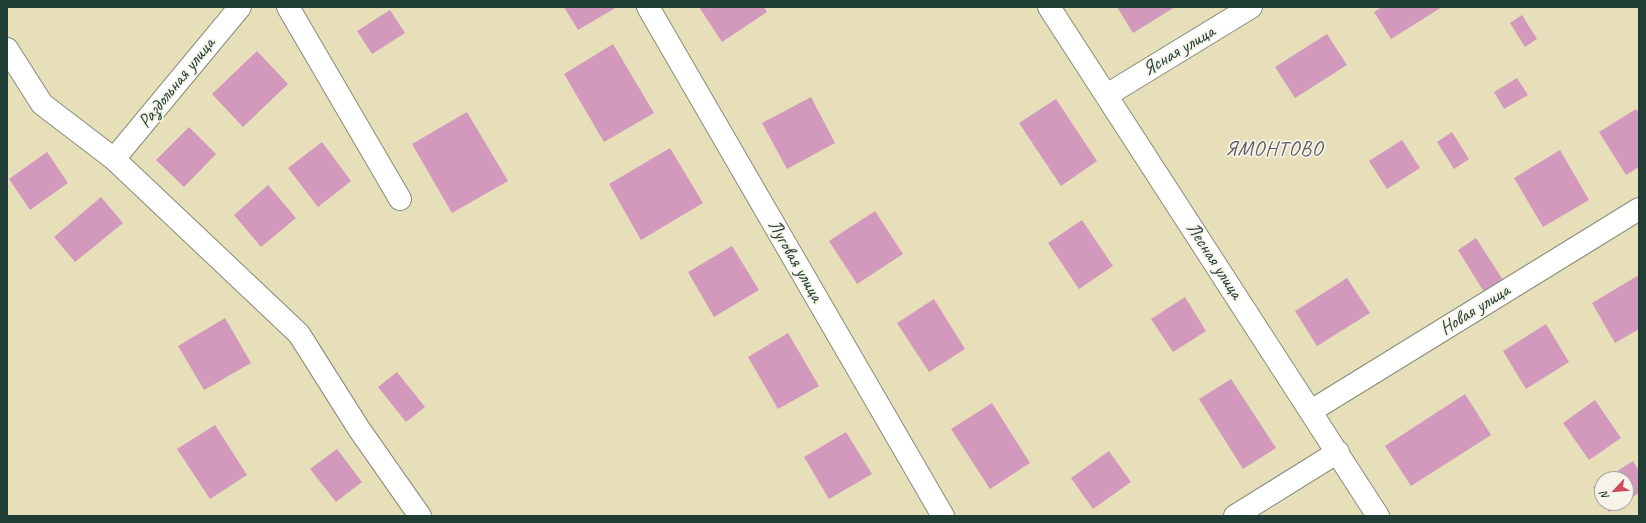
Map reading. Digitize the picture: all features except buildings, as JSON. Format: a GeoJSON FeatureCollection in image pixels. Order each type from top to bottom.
{"type":"FeatureCollection","features":[{"type":"Feature","properties":{"kind":"street","name":"Раздольная улица"},"geometry":{"type":"LineString","coordinates":[[114,159],[240,7]]}},
{"type":"Feature","properties":{"kind":"street"},"geometry":{"type":"LineString","coordinates":[[288,7],[400,200]]}},
{"type":"Feature","properties":{"kind":"street","name":"Луговая улица"},"geometry":{"type":"LineString","coordinates":[[648,7],[943,516]]}},
{"type":"Feature","properties":{"kind":"street","name":"Лесная улица"},"geometry":{"type":"LineString","coordinates":[[1049,7],[1378,516]]}},
{"type":"Feature","properties":{"kind":"street","name":"Ясная улица"},"geometry":{"type":"LineString","coordinates":[[1107,95],[1251,7]]}},
{"type":"Feature","properties":{"kind":"street"},"geometry":{"type":"LineString","coordinates":[[7,50],[42,104],[114,159],[298,334],[359,429],[420,516]]}},
{"type":"Feature","properties":{"kind":"street","name":"Новая улица"},"geometry":{"type":"LineString","coordinates":[[1311,411],[1639,209]]}},
{"type":"Feature","properties":{"kind":"street"},"geometry":{"type":"LineString","coordinates":[[1235,516],[1338,452]]}},
{"type":"Feature","properties":{"kind":"district","name":"ЯМОНТОВО"},"geometry":{"type":"Point","coordinates":[1274,149]}}]}
